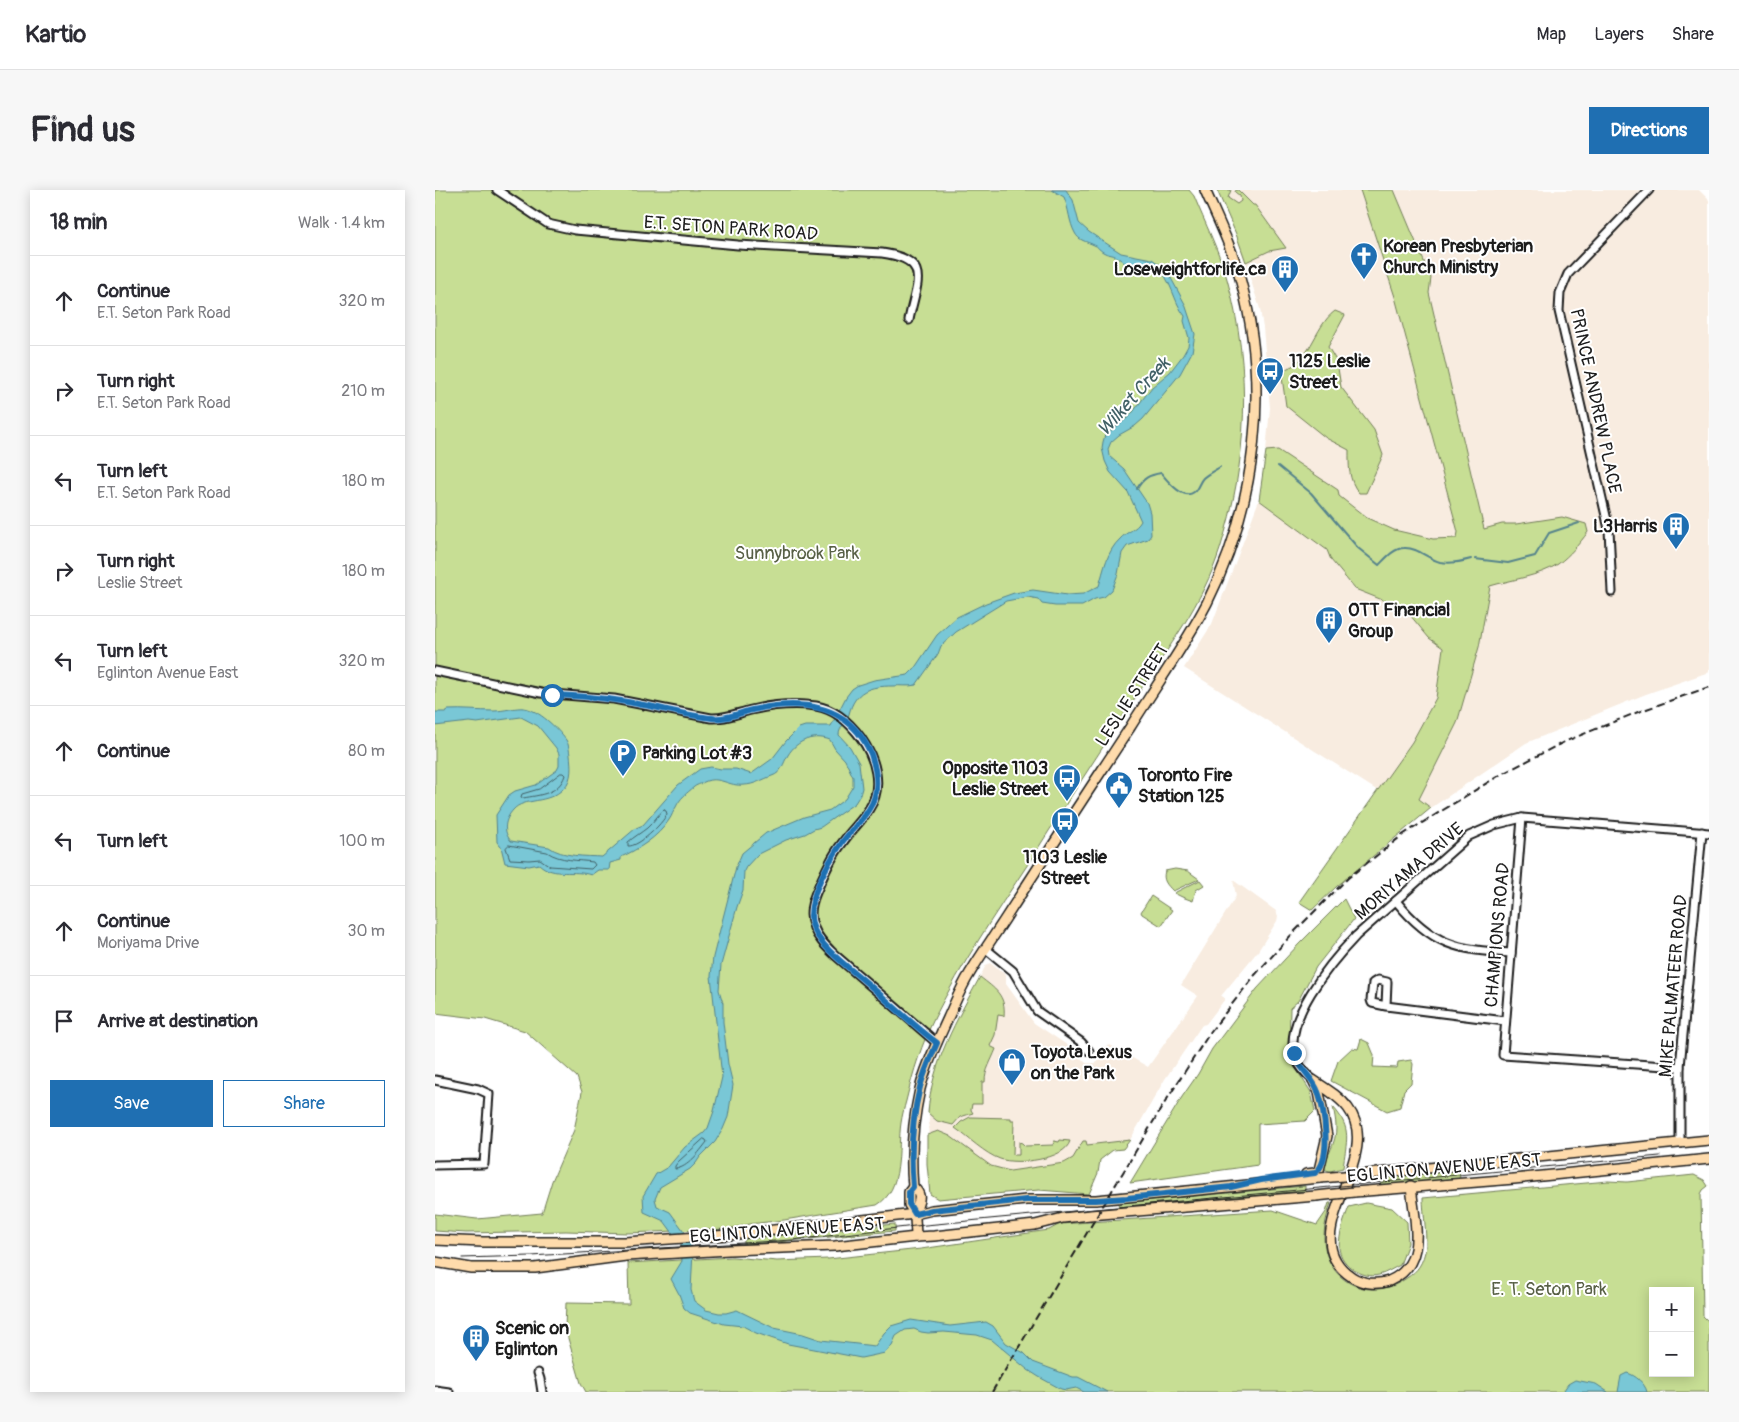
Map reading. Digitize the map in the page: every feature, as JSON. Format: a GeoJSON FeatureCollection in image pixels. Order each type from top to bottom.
{"type":"FeatureCollection","features":[{"type":"Feature","properties":{"kind":"main road","name":"LESLIE STREET"},"geometry":{"type":"LineString","coordinates":[[916,1236],[915,1214],[909,1204],[909,1192],[913,1187],[911,1165],[914,1124],[921,1087],[937,1043],[968,976],[1184,644],[1208,601],[1240,517],[1252,455],[1257,390],[1256,363],[1241,280],[1222,228],[1205,190]]}},
{"type":"Feature","properties":{"kind":"main road"},"geometry":{"type":"LineString","coordinates":[[1313,1080],[1349,1109],[1356,1126],[1358,1146],[1336,1210],[1331,1241],[1332,1250],[1339,1265],[1353,1278],[1368,1283],[1386,1282],[1406,1269],[1412,1261],[1417,1245],[1411,1186]]}},
{"type":"Feature","properties":{"kind":"main road"},"geometry":{"type":"LineString","coordinates":[[1231,1187],[1261,1180],[1315,1173],[1319,1170],[1327,1136],[1319,1092],[1313,1080]]}},
{"type":"Feature","properties":{"kind":"main road","name":"EGLINTON AVENUE EAST"},"geometry":{"type":"LineString","coordinates":[[435,1240],[625,1242],[729,1235],[1026,1200],[1096,1200],[1709,1140]]}},
{"type":"Feature","properties":{"kind":"main road","name":"EGLINTON AVENUE EAST"},"geometry":{"type":"LineString","coordinates":[[435,1262],[471,1268],[535,1268],[626,1256],[835,1246],[1035,1225],[1063,1218],[1090,1215],[1411,1186],[1514,1179],[1709,1159]]}},
{"type":"Feature","properties":{"kind":"street","name":"E.T. SETON PARK ROAD"},"geometry":{"type":"LineString","coordinates":[[497,190],[548,224],[575,230],[738,245],[882,253],[901,256],[913,264],[918,281],[909,320]]}},
{"type":"Feature","properties":{"kind":"street","name":"PRINCE ANDREW PLACE"},"geometry":{"type":"LineString","coordinates":[[1612,592],[1609,529],[1559,311],[1560,292],[1568,274],[1649,190]]}},
{"type":"Feature","properties":{"kind":"street"},"geometry":{"type":"LineString","coordinates":[[435,671],[541,694],[614,699],[711,718],[720,719],[768,707],[799,705],[818,706],[846,721],[855,729],[871,755],[876,776],[876,791],[870,808],[844,840],[823,875],[811,907],[813,925],[823,942],[835,955],[937,1043]]}},
{"type":"Feature","properties":{"kind":"street","name":"MORIYAMA DRIVE"},"geometry":{"type":"LineString","coordinates":[[1313,1080],[1302,1070],[1294,1053],[1293,1039],[1296,1022],[1325,972],[1342,950],[1469,836],[1494,825],[1522,818],[1706,833]]}},
{"type":"Feature","properties":{"kind":"street","name":"CHAMPIONS ROAD"},"geometry":{"type":"LineString","coordinates":[[1522,818],[1503,1055],[1680,1068]]}},
{"type":"Feature","properties":{"kind":"street","name":"MIKE PALMATEER ROAD"},"geometry":{"type":"LineString","coordinates":[[1680,1142],[1680,1068],[1706,833]]}},
{"type":"Feature","properties":{"kind":"street"},"geometry":{"type":"LineString","coordinates":[[1396,901],[1421,928],[1441,941],[1460,948],[1511,953]]}},
{"type":"Feature","properties":{"kind":"street"},"geometry":{"type":"LineString","coordinates":[[986,949],[1013,971],[1037,1011],[1081,1042],[1089,1051]]}},
{"type":"Feature","properties":{"kind":"street"},"geometry":{"type":"LineString","coordinates":[[1386,1006],[1505,1021]]}},
{"type":"Feature","properties":{"kind":"street"},"geometry":{"type":"LineString","coordinates":[[435,1080],[478,1089],[489,1094],[484,1164],[435,1165]]}},
{"type":"Feature","properties":{"kind":"street"},"geometry":{"type":"LineString","coordinates":[[538,1373],[542,1392]]}},
{"type":"Feature","properties":{"kind":"street"},"geometry":{"type":"LineString","coordinates":[[435,1390],[449,1392]]}},
{"type":"Feature","properties":{"kind":"shaded area"},"geometry":{"type":"Polygon","coordinates":[[[1217,190],[1360,190],[1395,297],[1458,532],[1458,538],[1433,539],[1394,530],[1367,518],[1278,450],[1266,451],[1270,408],[1260,309],[1236,234],[1217,190]]]}},
{"type":"Feature","properties":{"kind":"shaded area"},"geometry":{"type":"Polygon","coordinates":[[[1394,190],[1699,190],[1709,200],[1709,672],[1646,694],[1526,743],[1431,808],[1419,799],[1457,723],[1479,647],[1490,588],[1429,293],[1431,278],[1394,190]]]}},
{"type":"Feature","properties":{"kind":"shaded area"},"geometry":{"type":"Polygon","coordinates":[[[1259,500],[1327,550],[1331,560],[1355,589],[1405,609],[1429,638],[1443,648],[1436,698],[1412,742],[1378,791],[1184,668],[1212,624],[1259,500]]]}},
{"type":"Feature","properties":{"kind":"shaded area"},"geometry":{"type":"Polygon","coordinates":[[[1233,880],[1276,911],[1277,921],[1258,951],[1221,996],[1225,999],[1206,1024],[1202,1025],[1165,1079],[1130,1140],[1123,1149],[1113,1150],[1100,1160],[1098,1173],[1089,1194],[1039,1190],[938,1199],[932,1197],[929,1191],[927,1164],[930,1094],[951,1033],[986,965],[990,963],[1006,975],[1006,984],[1034,1023],[1067,1045],[1086,1063],[1096,1063],[1103,1055],[1102,1048],[1110,1045],[1148,1067],[1198,996],[1181,985],[1236,896],[1233,880]]]}},
{"type":"Feature","properties":{"kind":"green space","name":"Sunnybrook Park"},"geometry":{"type":"Polygon","coordinates":[[[435,190],[1189,190],[1194,196],[1227,279],[1235,312],[1243,380],[1241,449],[1236,483],[1220,549],[1204,588],[1184,625],[991,920],[945,997],[926,1037],[912,1079],[901,1120],[898,1168],[892,1189],[886,1198],[877,1205],[728,1229],[627,1233],[566,1231],[466,1233],[435,1231],[435,1214],[477,1219],[542,1213],[552,1181],[574,1130],[582,1092],[577,1077],[525,1031],[485,1019],[435,1013],[435,190]]]}},
{"type":"Feature","properties":{"kind":"green space"},"geometry":{"type":"Polygon","coordinates":[[[1217,190],[1231,190],[1228,198],[1237,204],[1241,201],[1240,196],[1235,192],[1238,190],[1255,205],[1286,248],[1269,251],[1246,262],[1217,190]]]}},
{"type":"Feature","properties":{"kind":"green space"},"geometry":{"type":"Polygon","coordinates":[[[1360,190],[1394,190],[1431,278],[1429,293],[1484,529],[1502,524],[1516,524],[1562,517],[1586,524],[1588,532],[1566,557],[1551,568],[1534,575],[1490,586],[1479,647],[1457,723],[1419,799],[1431,808],[1336,887],[1312,910],[1299,902],[1412,742],[1436,698],[1443,648],[1429,638],[1405,609],[1355,589],[1331,560],[1327,550],[1259,500],[1266,451],[1278,450],[1338,490],[1339,496],[1367,518],[1394,530],[1433,539],[1457,538],[1458,532],[1395,297],[1360,190]]]}},
{"type":"Feature","properties":{"kind":"green space"},"geometry":{"type":"Polygon","coordinates":[[[1335,311],[1345,315],[1328,347],[1337,362],[1341,387],[1374,430],[1383,455],[1366,493],[1359,493],[1353,483],[1350,472],[1349,450],[1326,438],[1286,406],[1281,370],[1291,367],[1299,361],[1321,326],[1335,311]]]}},
{"type":"Feature","properties":{"kind":"green space"},"geometry":{"type":"Polygon","coordinates":[[[1175,869],[1188,871],[1199,879],[1173,891],[1166,882],[1164,874],[1165,871],[1175,869]]]}},
{"type":"Feature","properties":{"kind":"green space"},"geometry":{"type":"Polygon","coordinates":[[[1200,880],[1204,885],[1196,890],[1193,901],[1174,893],[1200,880]]]}},
{"type":"Feature","properties":{"kind":"green space"},"geometry":{"type":"Polygon","coordinates":[[[1151,896],[1172,910],[1161,926],[1141,912],[1151,896]]]}},
{"type":"Feature","properties":{"kind":"green space"},"geometry":{"type":"Polygon","coordinates":[[[1344,899],[1354,919],[1316,967],[1298,1001],[1290,1008],[1289,1058],[1311,1092],[1315,1111],[1305,1121],[1258,1124],[1258,1165],[1130,1183],[1212,1049],[1257,989],[1344,899]]]}},
{"type":"Feature","properties":{"kind":"green space"},"geometry":{"type":"Polygon","coordinates":[[[980,977],[998,993],[1003,1003],[1004,1016],[998,1015],[995,1035],[990,1046],[996,1049],[987,1070],[985,1082],[982,1082],[982,1104],[972,1104],[971,1110],[973,1113],[960,1117],[953,1125],[937,1121],[928,1113],[930,1095],[934,1077],[947,1042],[980,977]]]}},
{"type":"Feature","properties":{"kind":"green space"},"geometry":{"type":"Polygon","coordinates":[[[1361,1039],[1369,1043],[1374,1055],[1373,1067],[1397,1068],[1398,1062],[1411,1060],[1413,1064],[1411,1083],[1404,1090],[1400,1107],[1387,1111],[1331,1081],[1338,1061],[1352,1048],[1358,1049],[1361,1039]]]}},
{"type":"Feature","properties":{"kind":"green space"},"geometry":{"type":"Polygon","coordinates":[[[1333,1107],[1343,1122],[1347,1136],[1343,1168],[1330,1171],[1322,1169],[1335,1139],[1336,1125],[1333,1107]]]}},
{"type":"Feature","properties":{"kind":"green space"},"geometry":{"type":"Polygon","coordinates":[[[970,1117],[1011,1118],[1011,1120],[1014,1120],[1013,1155],[1019,1155],[1019,1142],[1025,1146],[1053,1145],[1054,1141],[1059,1142],[1060,1140],[1070,1141],[1059,1153],[1050,1157],[1028,1161],[1007,1161],[994,1157],[955,1128],[970,1117]]]}},
{"type":"Feature","properties":{"kind":"green space"},"geometry":{"type":"Polygon","coordinates":[[[938,1131],[950,1136],[991,1166],[1010,1171],[1064,1163],[1073,1158],[1083,1141],[1086,1141],[1087,1145],[1130,1140],[1123,1149],[1113,1150],[1100,1160],[1098,1173],[1089,1194],[1039,1190],[938,1199],[930,1194],[927,1135],[938,1131]]]}},
{"type":"Feature","properties":{"kind":"green space"},"geometry":{"type":"Polygon","coordinates":[[[1459,1169],[1460,1179],[1381,1185],[1380,1177],[1459,1169]]]}},
{"type":"Feature","properties":{"kind":"green space","name":"E. T. Seton Park"},"geometry":{"type":"Polygon","coordinates":[[[1694,1175],[1704,1180],[1708,1186],[1701,1194],[1703,1316],[1709,1322],[1709,1392],[586,1392],[581,1383],[565,1328],[566,1303],[629,1304],[628,1263],[732,1257],[777,1261],[828,1259],[921,1249],[1049,1230],[1060,1224],[1273,1210],[1317,1225],[1326,1212],[1329,1203],[1331,1203],[1324,1237],[1329,1261],[1345,1280],[1355,1286],[1366,1289],[1378,1289],[1390,1287],[1402,1281],[1414,1273],[1422,1262],[1426,1241],[1423,1198],[1608,1181],[1627,1182],[1694,1175]]]}},
{"type":"Feature","properties":{"kind":"green space"},"geometry":{"type":"Polygon","coordinates":[[[1305,1186],[1305,1191],[1119,1208],[1118,1203],[1305,1186]]]}},
{"type":"Feature","properties":{"kind":"green space"},"geometry":{"type":"Polygon","coordinates":[[[1366,1203],[1392,1208],[1407,1222],[1408,1243],[1400,1265],[1387,1272],[1373,1276],[1360,1273],[1348,1266],[1339,1248],[1341,1232],[1349,1207],[1366,1203]]]}},
{"type":"Feature","properties":{"kind":"green space"},"geometry":{"type":"Polygon","coordinates":[[[895,1224],[895,1231],[744,1245],[744,1239],[895,1224]]]}},
{"type":"Feature","properties":{"kind":"water"},"geometry":{"type":"Polygon","coordinates":[[[1052,190],[1066,190],[1073,200],[1079,223],[1089,232],[1121,253],[1152,259],[1166,269],[1185,304],[1195,334],[1192,352],[1180,374],[1143,419],[1119,435],[1111,442],[1108,449],[1109,456],[1124,469],[1147,503],[1150,513],[1151,535],[1148,539],[1127,546],[1122,553],[1118,574],[1112,590],[1104,597],[1095,599],[1082,606],[1042,604],[1038,599],[1028,597],[1006,601],[956,632],[941,646],[938,654],[916,685],[877,687],[864,691],[855,700],[848,717],[840,729],[839,735],[850,747],[859,763],[862,788],[860,795],[855,803],[821,827],[786,840],[758,854],[746,867],[743,890],[721,965],[719,990],[723,1003],[723,1022],[728,1064],[733,1085],[728,1117],[715,1142],[690,1169],[660,1187],[655,1199],[657,1206],[670,1212],[689,1238],[693,1251],[691,1290],[694,1301],[706,1310],[726,1313],[737,1310],[774,1328],[821,1340],[875,1346],[891,1326],[911,1320],[950,1326],[986,1322],[993,1326],[1006,1343],[1024,1353],[1033,1362],[1073,1377],[1078,1377],[1107,1392],[1084,1392],[1076,1388],[1061,1389],[1028,1370],[992,1340],[977,1335],[944,1332],[928,1333],[914,1329],[905,1330],[896,1336],[892,1345],[885,1353],[861,1358],[788,1344],[756,1333],[743,1326],[724,1324],[690,1313],[684,1308],[671,1279],[682,1261],[681,1244],[664,1221],[644,1212],[643,1196],[656,1174],[668,1167],[685,1147],[704,1133],[708,1128],[714,1111],[722,1077],[711,976],[713,957],[736,867],[742,853],[766,833],[804,817],[830,810],[845,799],[853,786],[853,777],[845,760],[830,740],[812,738],[801,742],[788,755],[778,773],[755,783],[739,785],[719,780],[709,780],[696,786],[682,798],[665,826],[654,837],[621,857],[621,860],[610,863],[609,870],[598,870],[591,875],[551,871],[539,864],[529,866],[505,863],[501,847],[497,842],[496,815],[509,795],[515,791],[536,785],[557,770],[559,766],[559,754],[556,748],[538,726],[521,717],[435,726],[435,712],[445,712],[448,710],[494,711],[524,708],[536,712],[547,720],[568,743],[571,767],[569,780],[564,788],[551,797],[523,803],[513,810],[508,817],[506,833],[511,841],[549,847],[561,853],[602,857],[636,828],[643,825],[678,785],[700,769],[711,767],[736,769],[751,774],[772,759],[799,728],[805,726],[831,726],[846,697],[858,685],[874,680],[908,675],[937,635],[957,617],[986,603],[1014,593],[1033,590],[1067,595],[1083,594],[1099,586],[1112,549],[1122,537],[1141,521],[1128,492],[1110,472],[1105,461],[1102,448],[1105,435],[1130,416],[1152,387],[1170,372],[1183,355],[1188,346],[1189,338],[1184,321],[1185,316],[1166,277],[1153,265],[1126,264],[1115,256],[1105,253],[1079,238],[1073,229],[1064,197],[1052,190]]]}},
{"type":"Feature","properties":{"kind":"water"},"geometry":{"type":"Polygon","coordinates":[[[1627,1373],[1639,1380],[1647,1392],[1618,1392],[1621,1376],[1627,1373]]]}},
{"type":"Feature","properties":{"kind":"water"},"geometry":{"type":"Polygon","coordinates":[[[1575,1380],[1596,1384],[1608,1392],[1565,1392],[1564,1390],[1568,1384],[1575,1380]]]}},
{"type":"Feature","properties":{"kind":"waterway"},"geometry":{"type":"LineString","coordinates":[[1278,466],[1311,493],[1358,548],[1379,565],[1400,548],[1413,549],[1440,562],[1448,563],[1471,559]]}},
{"type":"Feature","properties":{"kind":"waterway"},"geometry":{"type":"LineString","coordinates":[[1137,489],[1147,478],[1161,473],[1180,492],[1190,494],[1195,491],[1205,477],[1220,467]]}},
{"type":"Feature","properties":{"kind":"waterway"},"geometry":{"type":"LineString","coordinates":[[1475,559],[1508,563],[1535,556],[1549,533],[1579,523]]}},
{"type":"Feature","properties":{"kind":"tram line"},"geometry":{"type":"LineString","coordinates":[[462,1258],[531,1256],[792,1240],[915,1226],[1660,1156]]}},
{"type":"Feature","properties":{"kind":"railway"},"geometry":{"type":"LineString","coordinates":[[992,1392],[1162,1107],[1211,1031],[1255,975],[1293,933],[1348,878],[1404,834],[1500,775],[1564,742],[1638,712],[1709,687]]}},
{"type":"Feature","properties":{"kind":"place","name":"Korean Presbyterian Church Ministry"},"geometry":{"type":"Point","coordinates":[1364,280]}},
{"type":"Feature","properties":{"kind":"place","name":"Loseweightforlife.ca"},"geometry":{"type":"Point","coordinates":[1285,293]}},
{"type":"Feature","properties":{"kind":"place","name":"1125 Leslie Street"},"geometry":{"type":"Point","coordinates":[1270,395]}},
{"type":"Feature","properties":{"kind":"place","name":"L3Harris"},"geometry":{"type":"Point","coordinates":[1676,550]}},
{"type":"Feature","properties":{"kind":"place","name":"OTT Financial Group"},"geometry":{"type":"Point","coordinates":[1329,644]}},
{"type":"Feature","properties":{"kind":"place","name":"Parking Lot #3"},"geometry":{"type":"Point","coordinates":[623,777]}},
{"type":"Feature","properties":{"kind":"place","name":"Opposite 1103 Leslie Street"},"geometry":{"type":"Point","coordinates":[1067,802]}},
{"type":"Feature","properties":{"kind":"place","name":"Toronto Fire Station 125"},"geometry":{"type":"Point","coordinates":[1119,809]}},
{"type":"Feature","properties":{"kind":"place","name":"1103 Leslie Street"},"geometry":{"type":"Point","coordinates":[1065,845]}},
{"type":"Feature","properties":{"kind":"place","name":"Toyota Lexus on the Park"},"geometry":{"type":"Point","coordinates":[1012,1086]}},
{"type":"Feature","properties":{"kind":"place","name":"Scenic on Eglinton"},"geometry":{"type":"Point","coordinates":[476,1362]}},
{"type":"Feature","properties":{"kind":"route"},"geometry":{"type":"LineString","coordinates":[[552,695],[591,696],[614,699],[720,719],[768,707],[818,706],[833,712],[850,724],[857,732],[868,748],[874,763],[876,776],[874,799],[866,814],[844,840],[823,875],[811,907],[811,918],[818,936],[835,955],[937,1043],[921,1087],[914,1124],[911,1165],[913,1187],[909,1192],[909,1204],[915,1214],[932,1210],[1026,1200],[1069,1201],[1127,1198],[1231,1187],[1261,1180],[1315,1173],[1319,1170],[1322,1162],[1326,1131],[1319,1092],[1313,1080],[1302,1070],[1294,1053]]}},
{"type":"Feature","properties":{"kind":"water label","name":"Wilket Creek"},"geometry":{"type":"Point","coordinates":[1133,396]}}]}
